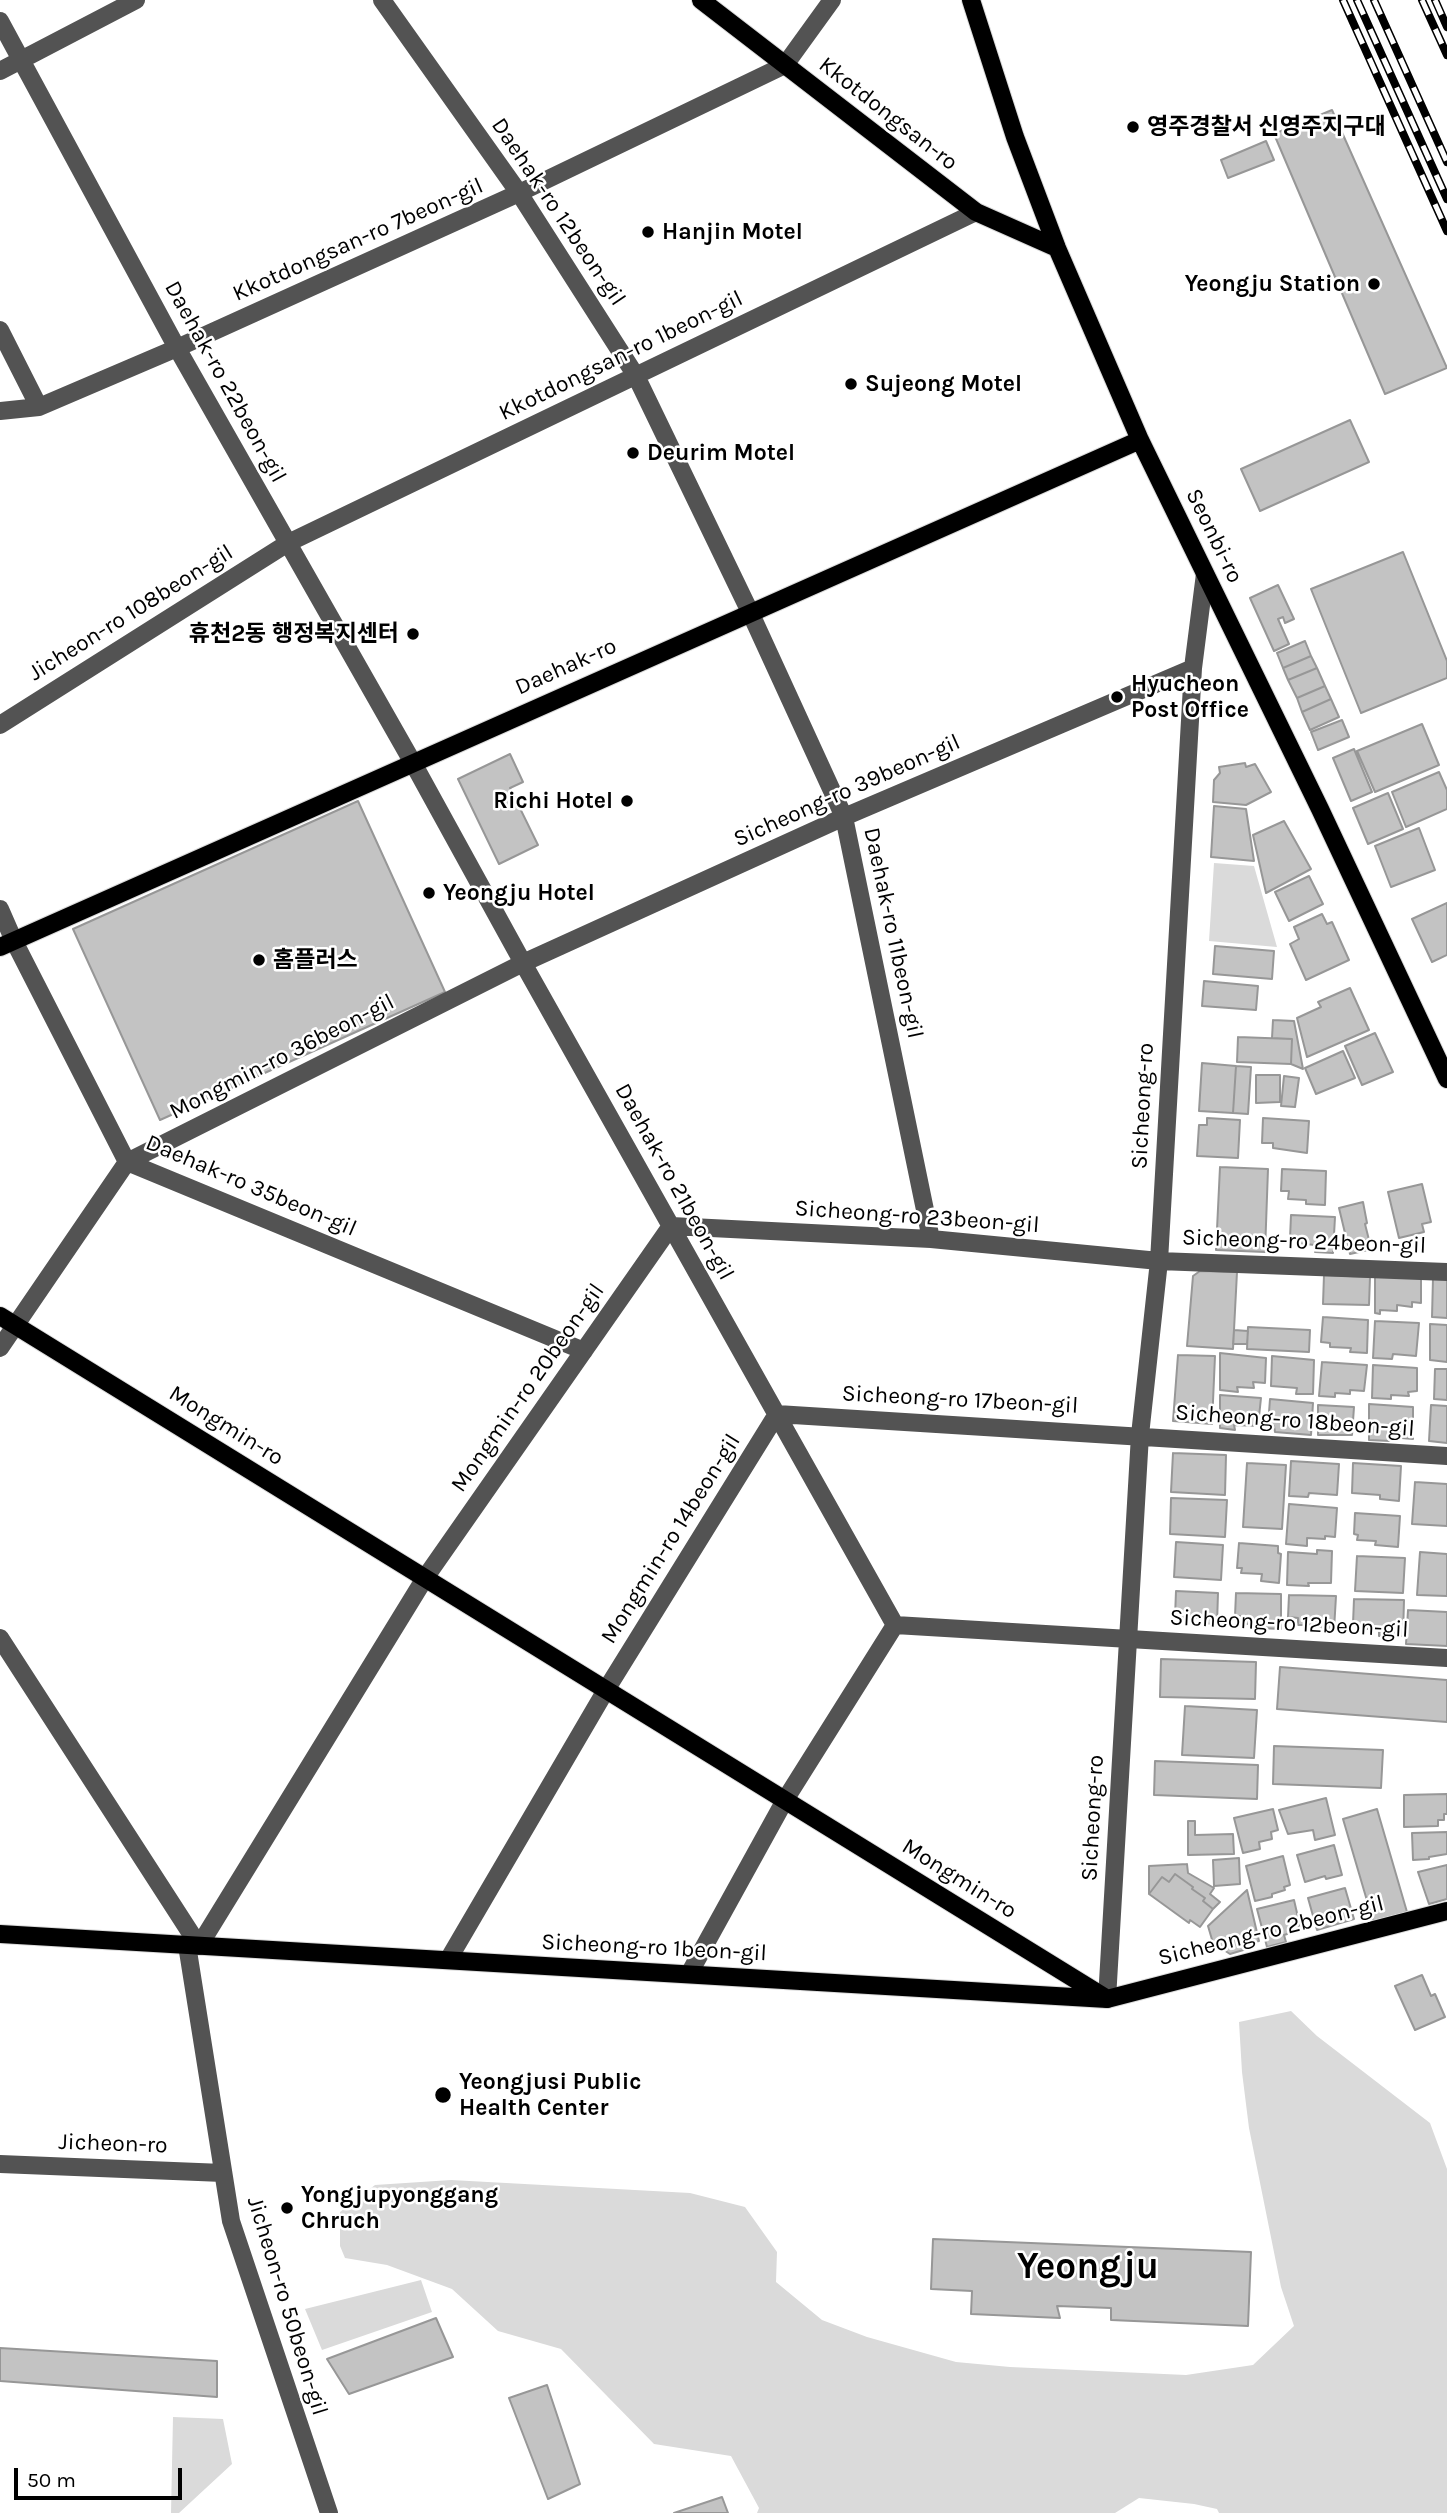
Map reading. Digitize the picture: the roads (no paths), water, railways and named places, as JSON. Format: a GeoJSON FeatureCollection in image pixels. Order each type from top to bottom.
{"type":"FeatureCollection","features":[{"type":"Feature","properties":{"kind":"main road","name":"Kkotdongsan-ro"},"geometry":{"type":"LineString","coordinates":[[701,0],[976,212],[1057,248]]}},
{"type":"Feature","properties":{"kind":"main road","name":"Seonbi-ro"},"geometry":{"type":"LineString","coordinates":[[971,0],[1015,137],[1057,248],[1140,440],[1447,1079]]}},
{"type":"Feature","properties":{"kind":"main road","name":"Daehak-ro"},"geometry":{"type":"LineString","coordinates":[[7,944],[1140,440]]}},
{"type":"Feature","properties":{"kind":"main road","name":"Mongmin-ro"},"geometry":{"type":"LineString","coordinates":[[7,1320],[1107,1999]]}},
{"type":"Feature","properties":{"kind":"main road","name":"Sicheong-ro 2beon-gil"},"geometry":{"type":"LineString","coordinates":[[1107,1999],[1447,1911]]}},
{"type":"Feature","properties":{"kind":"main road","name":"Sicheong-ro 1beon-gil"},"geometry":{"type":"LineString","coordinates":[[0,1934],[1107,1999]]}},
{"type":"Feature","properties":{"kind":"street"},"geometry":{"type":"LineString","coordinates":[[0,71],[136,0]]}},
{"type":"Feature","properties":{"kind":"street","name":"Daehak-ro 12beon-gil"},"geometry":{"type":"LineString","coordinates":[[382,0],[519,193],[636,376],[750,612]]}},
{"type":"Feature","properties":{"kind":"street"},"geometry":{"type":"LineString","coordinates":[[785,65],[832,0]]}},
{"type":"Feature","properties":{"kind":"street","name":"Daehak-ro 22beon-gil"},"geometry":{"type":"LineString","coordinates":[[0,21],[177,348],[413,763]]}},
{"type":"Feature","properties":{"kind":"street","name":"Kkotdongsan-ro 7beon-gil"},"geometry":{"type":"LineString","coordinates":[[0,411],[38,407],[177,348],[519,193],[785,65]]}},
{"type":"Feature","properties":{"kind":"street","name":"Kkotdongsan-ro 1beon-gil"},"geometry":{"type":"LineString","coordinates":[[288,543],[976,212]]}},
{"type":"Feature","properties":{"kind":"street"},"geometry":{"type":"LineString","coordinates":[[0,330],[38,407]]}},
{"type":"Feature","properties":{"kind":"street","name":"Jicheon-ro 108beon-gil"},"geometry":{"type":"LineString","coordinates":[[0,725],[288,543]]}},
{"type":"Feature","properties":{"kind":"street","name":"Sicheong-ro"},"geometry":{"type":"LineString","coordinates":[[1107,1999],[1140,1436],[1159,1261],[1194,668],[1205,574]]}},
{"type":"Feature","properties":{"kind":"street","name":"Daehak-ro 11beon-gil"},"geometry":{"type":"LineString","coordinates":[[750,612],[844,817],[932,1239]]}},
{"type":"Feature","properties":{"kind":"street","name":"Sicheong-ro 39beon-gil"},"geometry":{"type":"LineString","coordinates":[[523,963],[844,817],[1194,668]]}},
{"type":"Feature","properties":{"kind":"street","name":"Daehak-ro 21beon-gil"},"geometry":{"type":"LineString","coordinates":[[413,763],[895,1625]]}},
{"type":"Feature","properties":{"kind":"street"},"geometry":{"type":"LineString","coordinates":[[0,909],[7,944]]}},
{"type":"Feature","properties":{"kind":"street","name":"Daehak-ro 35beon-gil"},"geometry":{"type":"LineString","coordinates":[[7,944],[127,1162],[584,1351]]}},
{"type":"Feature","properties":{"kind":"street","name":"Mongmin-ro 36beon-gil"},"geometry":{"type":"LineString","coordinates":[[0,1348],[7,1320],[127,1162],[523,963]]}},
{"type":"Feature","properties":{"kind":"street","name":"Sicheong-ro 23beon-gil"},"geometry":{"type":"LineString","coordinates":[[671,1226],[932,1239],[1159,1261]]}},
{"type":"Feature","properties":{"kind":"street","name":"Mongmin-ro 20beon-gil"},"geometry":{"type":"LineString","coordinates":[[425,1578],[671,1226]]}},
{"type":"Feature","properties":{"kind":"street","name":"Sicheong-ro 24beon-gil"},"geometry":{"type":"LineString","coordinates":[[1159,1261],[1447,1272]]}},
{"type":"Feature","properties":{"kind":"street","name":"Sicheong-ro 17beon-gil"},"geometry":{"type":"LineString","coordinates":[[777,1414],[1140,1436]]}},
{"type":"Feature","properties":{"kind":"street","name":"Mongmin-ro 14beon-gil"},"geometry":{"type":"LineString","coordinates":[[606,1690],[777,1414]]}},
{"type":"Feature","properties":{"kind":"street","name":"Sicheong-ro 18beon-gil"},"geometry":{"type":"LineString","coordinates":[[1140,1436],[1447,1456]]}},
{"type":"Feature","properties":{"kind":"street"},"geometry":{"type":"LineString","coordinates":[[0,1638],[193,1945],[425,1578]]}},
{"type":"Feature","properties":{"kind":"street"},"geometry":{"type":"LineString","coordinates":[[689,1974],[785,1800],[895,1625],[1128,1640]]}},
{"type":"Feature","properties":{"kind":"street","name":"Sicheong-ro 12beon-gil"},"geometry":{"type":"LineString","coordinates":[[1128,1640],[1447,1658]]}},
{"type":"Feature","properties":{"kind":"street"},"geometry":{"type":"LineString","coordinates":[[448,1960],[606,1690]]}},
{"type":"Feature","properties":{"kind":"street","name":"Jicheon-ro 50beon-gil"},"geometry":{"type":"LineString","coordinates":[[193,1945],[231,2221],[329,2513]]}},
{"type":"Feature","properties":{"kind":"street","name":"Jicheon-ro"},"geometry":{"type":"LineString","coordinates":[[0,2164],[223,2173]]}},
{"type":"Feature","properties":{"kind":"railway"},"geometry":{"type":"LineString","coordinates":[[1343,0],[1447,231]]}},
{"type":"Feature","properties":{"kind":"railway"},"geometry":{"type":"LineString","coordinates":[[1357,0],[1447,199]]}},
{"type":"Feature","properties":{"kind":"railway"},"geometry":{"type":"LineString","coordinates":[[1374,0],[1447,162]]}},
{"type":"Feature","properties":{"kind":"railway"},"geometry":{"type":"LineString","coordinates":[[1422,0],[1447,55]]}},
{"type":"Feature","properties":{"kind":"railway"},"geometry":{"type":"LineString","coordinates":[[1435,0],[1447,27]]}},
{"type":"Feature","properties":{"kind":"place","name":"영주경찰서 신영주지구대"},"geometry":{"type":"Point","coordinates":[1133,127]}},
{"type":"Feature","properties":{"kind":"place","name":"Hanjin Motel"},"geometry":{"type":"Point","coordinates":[648,232]}},
{"type":"Feature","properties":{"kind":"place","name":"Yeongju Station"},"geometry":{"type":"Point","coordinates":[1374,284]}},
{"type":"Feature","properties":{"kind":"place","name":"Sujeong Motel"},"geometry":{"type":"Point","coordinates":[851,384]}},
{"type":"Feature","properties":{"kind":"place","name":"Deurim Motel"},"geometry":{"type":"Point","coordinates":[633,453]}},
{"type":"Feature","properties":{"kind":"place","name":"휴천2동 행정복지센터"},"geometry":{"type":"Point","coordinates":[413,634]}},
{"type":"Feature","properties":{"kind":"place","name":"Hyucheon Post Office"},"geometry":{"type":"Point","coordinates":[1117,697]}},
{"type":"Feature","properties":{"kind":"place","name":"Richi Hotel"},"geometry":{"type":"Point","coordinates":[627,801]}},
{"type":"Feature","properties":{"kind":"place","name":"Yeongju Hotel"},"geometry":{"type":"Point","coordinates":[429,893]}},
{"type":"Feature","properties":{"kind":"place","name":"홈플러스"},"geometry":{"type":"Point","coordinates":[259,960]}},
{"type":"Feature","properties":{"kind":"place","name":"Yeongjusi Public Health Center"},"geometry":{"type":"Point","coordinates":[443,2095]}},
{"type":"Feature","properties":{"kind":"place","name":"Yongjupyonggang Chruch"},"geometry":{"type":"Point","coordinates":[287,2208]}},
{"type":"Feature","properties":{"kind":"district","name":"Yeongju"},"geometry":{"type":"Point","coordinates":[1088,2267]}}]}
